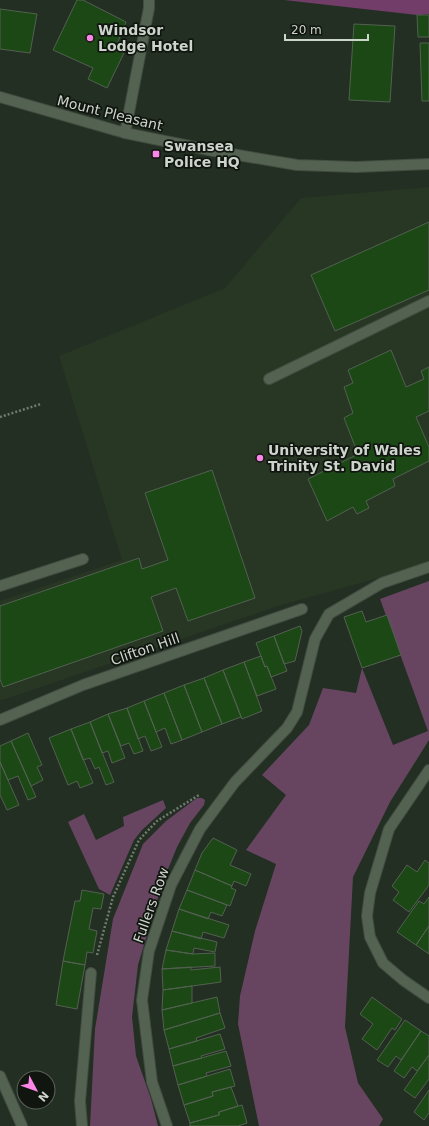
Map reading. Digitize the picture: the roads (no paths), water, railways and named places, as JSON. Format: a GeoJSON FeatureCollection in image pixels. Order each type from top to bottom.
{"type":"FeatureCollection","features":[{"type":"Feature","properties":{"kind":"street"},"geometry":{"type":"LineString","coordinates":[[125,133],[149,8],[149,0]]}},
{"type":"Feature","properties":{"kind":"street","name":"Mount Pleasant"},"geometry":{"type":"LineString","coordinates":[[0,97],[125,133],[214,151],[297,165],[356,167],[429,164]]}},
{"type":"Feature","properties":{"kind":"street"},"geometry":{"type":"LineString","coordinates":[[269,379],[429,301]]}},
{"type":"Feature","properties":{"kind":"street"},"geometry":{"type":"LineString","coordinates":[[0,586],[83,559]]}},
{"type":"Feature","properties":{"kind":"street","name":"Fullers Row"},"geometry":{"type":"LineString","coordinates":[[167,1126],[152,1082],[142,1000],[149,951],[170,885],[200,829],[235,782],[287,728],[296,712],[315,639],[329,614],[382,583],[429,567]]}},
{"type":"Feature","properties":{"kind":"street","name":"Clifton Hill"},"geometry":{"type":"LineString","coordinates":[[0,720],[83,686],[302,610]]}},
{"type":"Feature","properties":{"kind":"street"},"geometry":{"type":"LineString","coordinates":[[429,770],[389,830],[370,893],[367,916],[370,938],[383,963],[403,980],[429,998]]}},
{"type":"Feature","properties":{"kind":"street"},"geometry":{"type":"LineString","coordinates":[[82,1126],[80,1101],[91,973]]}},
{"type":"Feature","properties":{"kind":"street"},"geometry":{"type":"LineString","coordinates":[[0,1076],[22,1126]]}},
{"type":"Feature","properties":{"kind":"place","name":"Windsor Lodge Hotel"},"geometry":{"type":"Point","coordinates":[90,38]}},
{"type":"Feature","properties":{"kind":"place","name":"Swansea Police HQ"},"geometry":{"type":"Point","coordinates":[156,154]}},
{"type":"Feature","properties":{"kind":"place","name":"University of Wales Trinity St. David"},"geometry":{"type":"Point","coordinates":[260,458]}}]}
